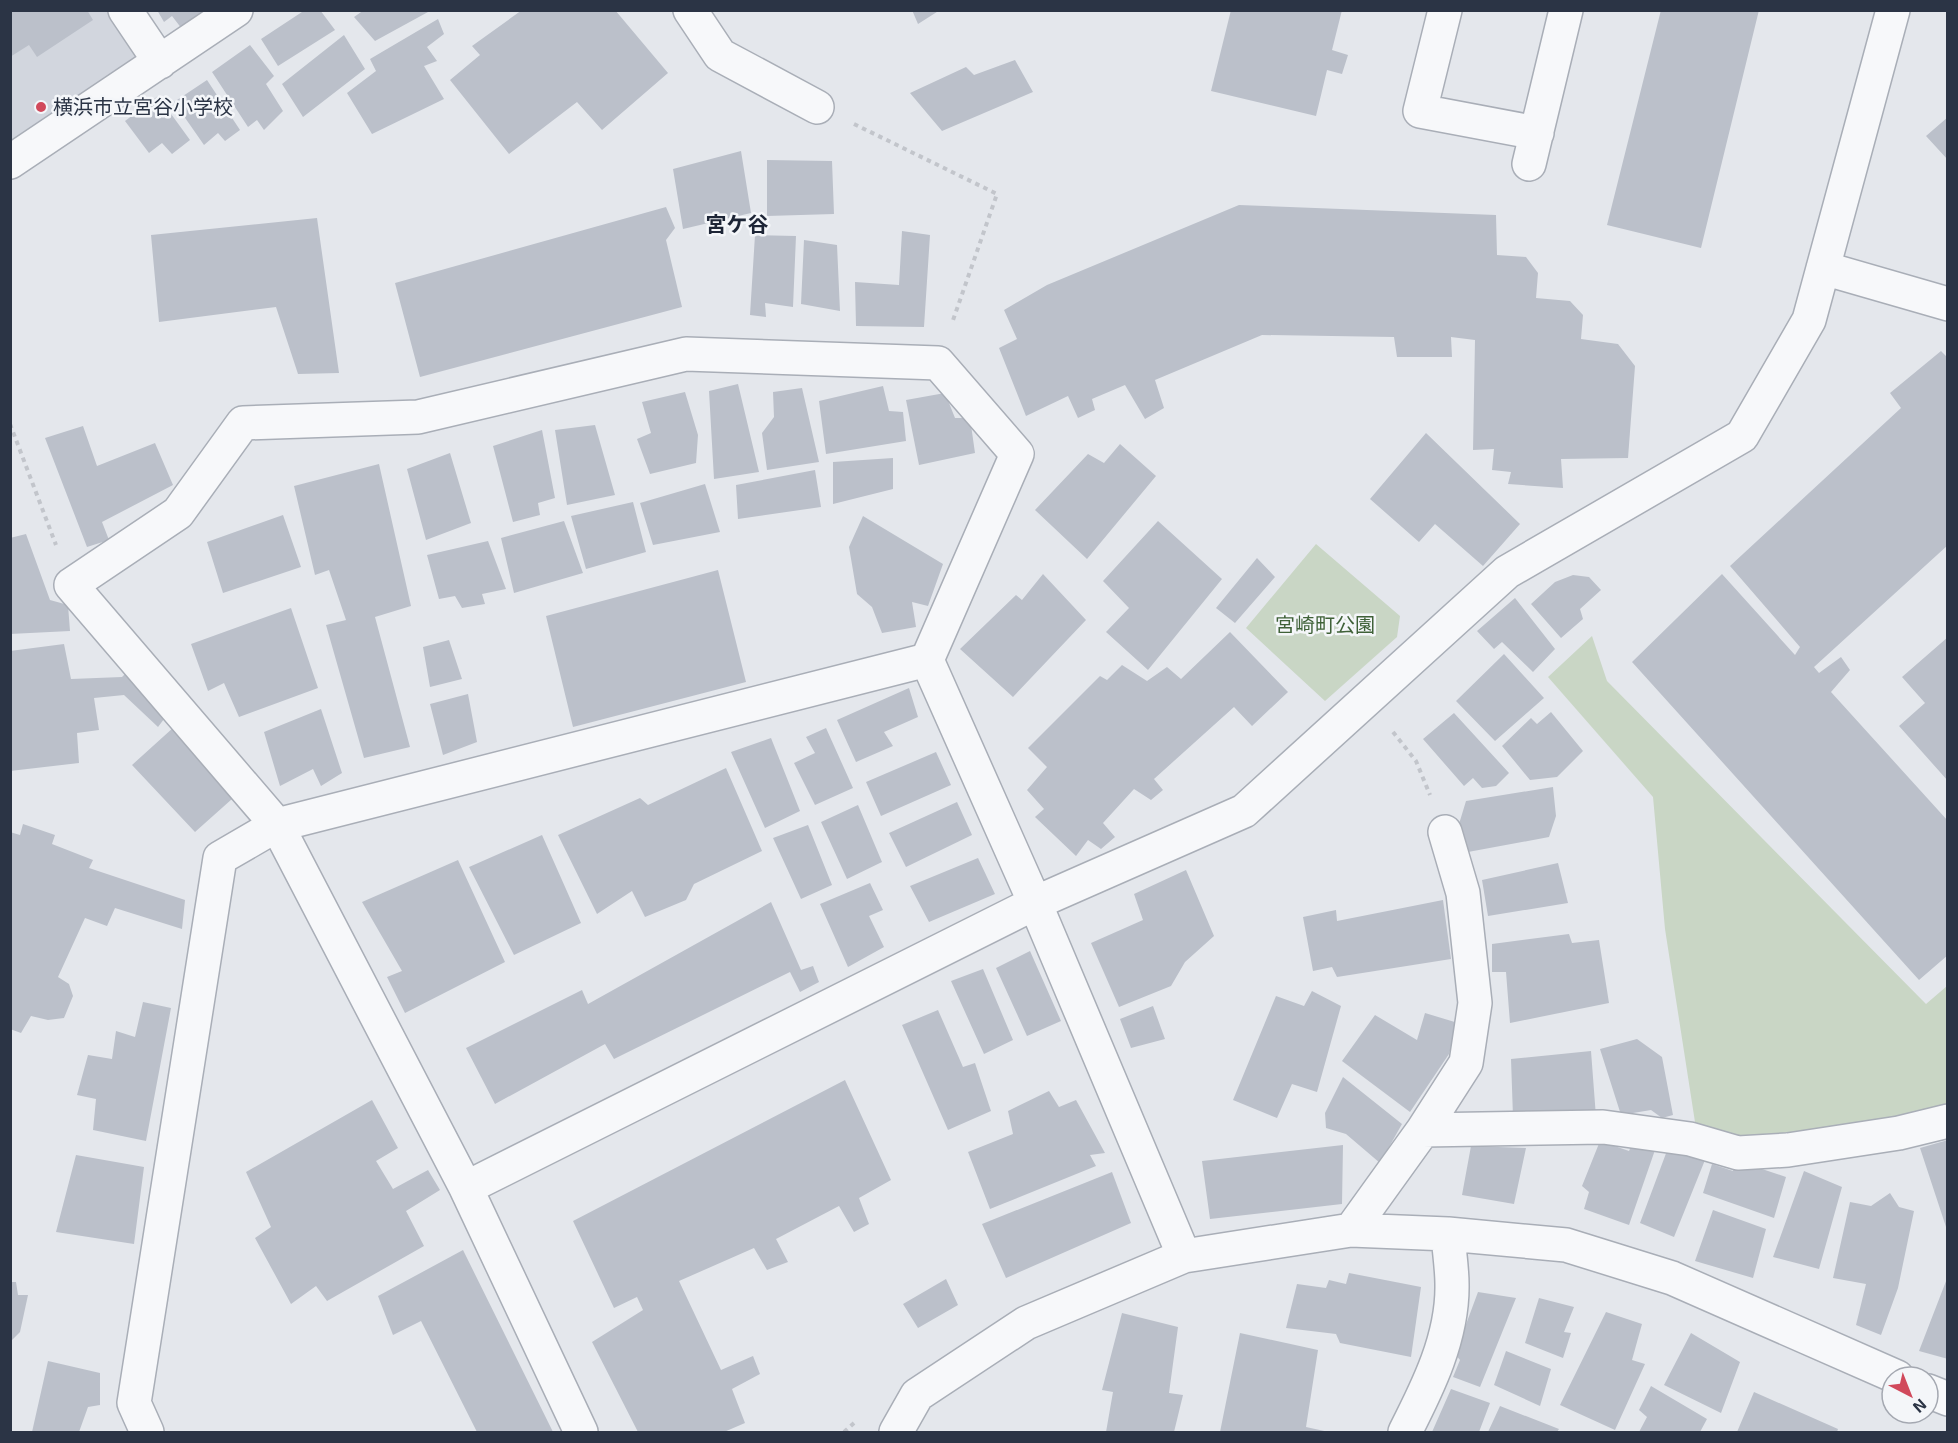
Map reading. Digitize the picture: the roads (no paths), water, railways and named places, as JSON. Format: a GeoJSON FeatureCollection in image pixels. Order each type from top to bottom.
{"type":"FeatureCollection","features":[{"type":"Feature","properties":{"kind":"street"},"geometry":{"type":"LineString","coordinates":[[125,10],[160,62]]}},
{"type":"Feature","properties":{"kind":"street"},"geometry":{"type":"LineString","coordinates":[[10,162],[236,10]]}},
{"type":"Feature","properties":{"kind":"street"},"geometry":{"type":"LineString","coordinates":[[690,10],[720,55],[817,107]]}},
{"type":"Feature","properties":{"kind":"street"},"geometry":{"type":"LineString","coordinates":[[1445,10],[1420,111],[1533,149],[1566,10]]}},
{"type":"Feature","properties":{"kind":"street"},"geometry":{"type":"LineString","coordinates":[[466,1188],[1035,903],[1244,811],[1374,709],[1507,572],[1742,436],[1809,320],[1893,10]]}},
{"type":"Feature","properties":{"kind":"street"},"geometry":{"type":"LineString","coordinates":[[1823,268],[1947,304]]}},
{"type":"Feature","properties":{"kind":"street"},"geometry":{"type":"LineString","coordinates":[[581,1432],[466,1188],[277,825],[71,585],[178,513],[243,423],[418,417],[686,354],[938,363],[1017,454],[927,660],[1035,903],[1184,1256]]}},
{"type":"Feature","properties":{"kind":"street"},"geometry":{"type":"LineString","coordinates":[[147,1432],[134,1403],[220,858],[277,825],[927,660]]}},
{"type":"Feature","properties":{"kind":"street"},"geometry":{"type":"LineString","coordinates":[[1352,1230],[1423,1130],[1466,1063],[1475,1003],[1463,893],[1445,832]]}},
{"type":"Feature","properties":{"kind":"street"},"geometry":{"type":"LineString","coordinates":[[1423,1130],[1602,1126],[1690,1139],[1738,1153],[1788,1150],[1939,1125],[1947,1121]]}},
{"type":"Feature","properties":{"kind":"street"},"geometry":{"type":"LineString","coordinates":[[896,1432],[917,1395],[1026,1323],[1184,1256],[1352,1230],[1448,1234],[1566,1245],[1672,1278],[1880,1370]]}},
{"type":"Feature","properties":{"kind":"street"},"geometry":{"type":"LineString","coordinates":[[1405,1432],[1425,1393],[1443,1345],[1453,1286],[1448,1234]]}},
{"type":"Feature","properties":{"kind":"place","name":"横浜市立宮谷小学校"},"geometry":{"type":"Point","coordinates":[41,107]}},
{"type":"Feature","properties":{"kind":"district","name":"宮ケ谷"},"geometry":{"type":"Point","coordinates":[737,225]}},
{"type":"Feature","properties":{"kind":"park label","name":"宮崎町公園"},"geometry":{"type":"Point","coordinates":[1325,625]}}]}
